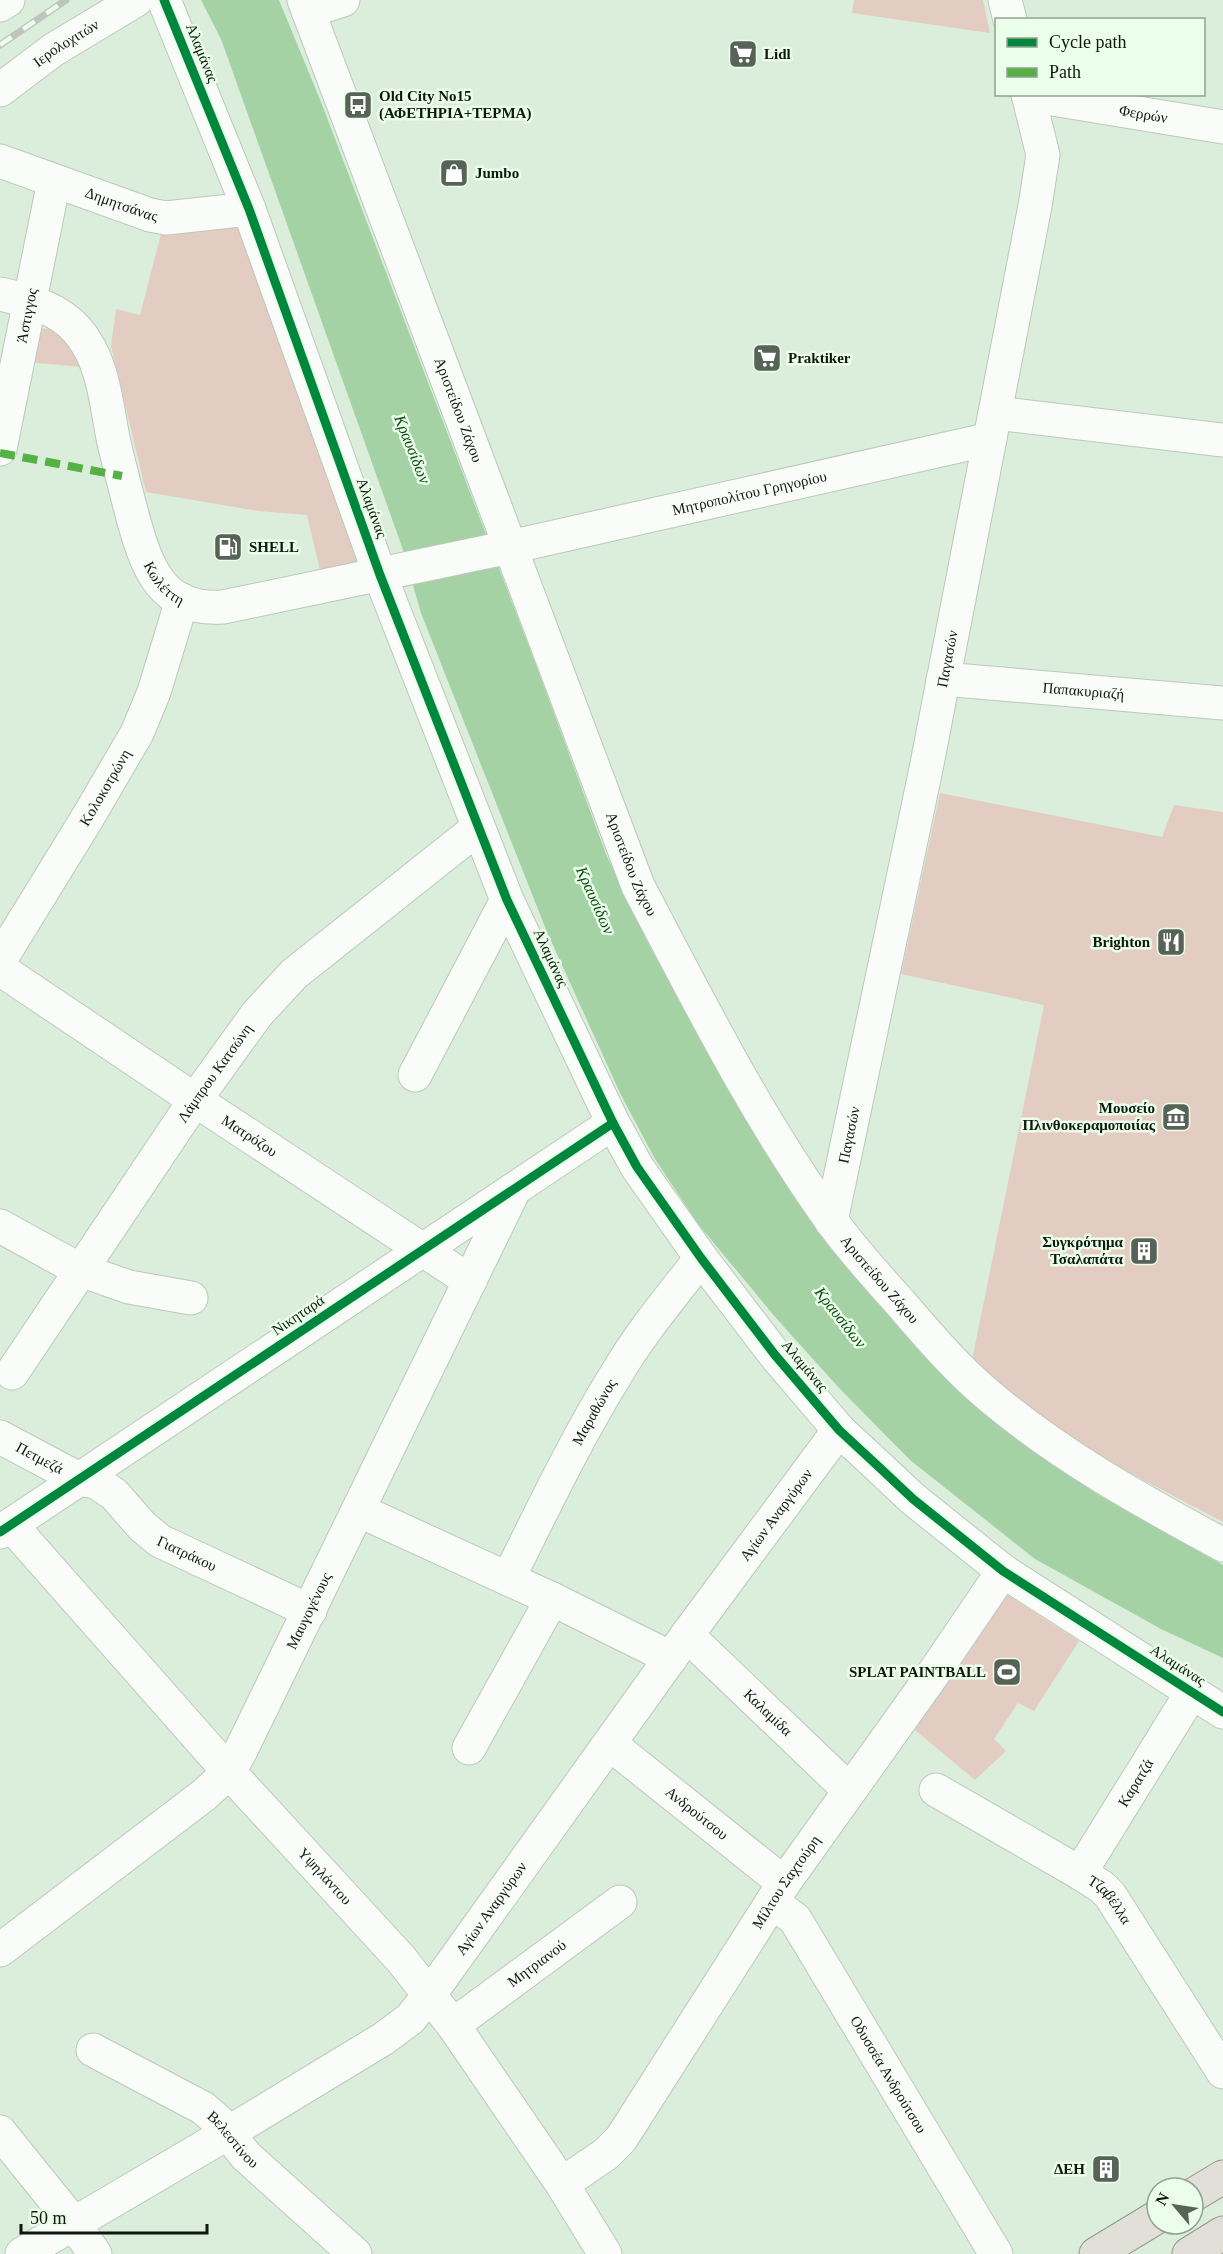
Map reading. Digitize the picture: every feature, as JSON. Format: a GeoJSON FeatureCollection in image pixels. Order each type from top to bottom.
{"type":"FeatureCollection","features":[{"type":"Feature","properties":{"kind":"main road"},"geometry":{"type":"LineString","coordinates":[[1205,2188],[1223,2177]]}},
{"type":"Feature","properties":{"kind":"main road"},"geometry":{"type":"LineString","coordinates":[[1096,2254],[1145,2224]]}},
{"type":"Feature","properties":{"kind":"main road"},"geometry":{"type":"LineString","coordinates":[[1189,2254],[1223,2234]]}},
{"type":"Feature","properties":{"kind":"street"},"geometry":{"type":"LineString","coordinates":[[0,5],[8,0]]}},
{"type":"Feature","properties":{"kind":"street","name":"Ιερολοχιτών"},"geometry":{"type":"LineString","coordinates":[[0,90],[53,50],[136,0]]}},
{"type":"Feature","properties":{"kind":"street","name":"Αλαμάνας"},"geometry":{"type":"LineString","coordinates":[[164,0],[249,209],[380,575],[507,900],[613,1124],[637,1167],[701,1258],[775,1355],[839,1430],[913,1499],[1003,1571],[1223,1712]]}},
{"type":"Feature","properties":{"kind":"street"},"geometry":{"type":"LineString","coordinates":[[306,6],[344,0]]}},
{"type":"Feature","properties":{"kind":"street"},"geometry":{"type":"LineString","coordinates":[[1005,0],[1010,18]]}},
{"type":"Feature","properties":{"kind":"street","name":"Αριστείδου Ζάχου"},"geometry":{"type":"LineString","coordinates":[[306,6],[638,886],[706,1015],[781,1146],[831,1221],[864,1262],[935,1343],[979,1387],[1005,1409],[1085,1466],[1147,1504],[1223,1545]]}},
{"type":"Feature","properties":{"kind":"street","name":"Παγασών"},"geometry":{"type":"LineString","coordinates":[[831,1221],[943,679],[1043,155],[1028,96]]}},
{"type":"Feature","properties":{"kind":"street","name":"Φερρών"},"geometry":{"type":"LineString","coordinates":[[1034,96],[1223,127]]}},
{"type":"Feature","properties":{"kind":"street","name":"Δημητσάνας"},"geometry":{"type":"LineString","coordinates":[[0,161],[150,215],[166,218],[249,209]]}},
{"type":"Feature","properties":{"kind":"street","name":"Άστιγγος"},"geometry":{"type":"LineString","coordinates":[[0,449],[14,297],[54,181]]}},
{"type":"Feature","properties":{"kind":"street","name":"Κωλέττη"},"geometry":{"type":"LineString","coordinates":[[14,297],[66,320],[87,343],[99,371],[122,476],[147,563],[162,586],[182,600],[199,606],[223,607],[510,547]]}},
{"type":"Feature","properties":{"kind":"street","name":"Μητροπολίτου Γρηγορίου"},"geometry":{"type":"LineString","coordinates":[[510,547],[993,426],[1223,440]]}},
{"type":"Feature","properties":{"kind":"street","name":"Κολοκοτρώνη"},"geometry":{"type":"LineString","coordinates":[[0,960],[137,733],[154,692],[182,600]]}},
{"type":"Feature","properties":{"kind":"street","name":"Παπακυριαζή"},"geometry":{"type":"LineString","coordinates":[[943,679],[1223,703]]}},
{"type":"Feature","properties":{"kind":"street","name":"Λάμπρου Κατσώνη"},"geometry":{"type":"LineString","coordinates":[[12,1374],[195,1100],[256,1014],[294,974],[478,828]]}},
{"type":"Feature","properties":{"kind":"street"},"geometry":{"type":"LineString","coordinates":[[415,1075],[507,900]]}},
{"type":"Feature","properties":{"kind":"street","name":"Ματρόζου"},"geometry":{"type":"LineString","coordinates":[[0,969],[470,1281]]}},
{"type":"Feature","properties":{"kind":"street","name":"Νικηταρά"},"geometry":{"type":"LineString","coordinates":[[5,1528],[613,1124]]}},
{"type":"Feature","properties":{"kind":"street","name":"Μαυγογένους"},"geometry":{"type":"LineString","coordinates":[[0,1950],[204,1795],[229,1772],[310,1611],[514,1190]]}},
{"type":"Feature","properties":{"kind":"street"},"geometry":{"type":"LineString","coordinates":[[0,1226],[80,1270],[129,1287],[191,1298]]}},
{"type":"Feature","properties":{"kind":"street","name":"Μαραθώνος"},"geometry":{"type":"LineString","coordinates":[[508,1579],[569,1455],[616,1373],[701,1258]]}},
{"type":"Feature","properties":{"kind":"street","name":"Αγίων Αναργύρων"},"geometry":{"type":"LineString","coordinates":[[22,2254],[228,2133],[410,2019],[430,1995],[679,1646],[839,1430]]}},
{"type":"Feature","properties":{"kind":"street","name":"Πετμεζά"},"geometry":{"type":"LineString","coordinates":[[0,1437],[79,1479]]}},
{"type":"Feature","properties":{"kind":"street","name":"Γιατράκου"},"geometry":{"type":"LineString","coordinates":[[79,1479],[96,1482],[114,1494],[142,1526],[160,1541],[310,1611]]}},
{"type":"Feature","properties":{"kind":"street","name":"Καλαμίδα"},"geometry":{"type":"LineString","coordinates":[[358,1510],[552,1599],[679,1646],[849,1790]]}},
{"type":"Feature","properties":{"kind":"street","name":"Υψηλάντου"},"geometry":{"type":"LineString","coordinates":[[5,1528],[401,1959],[453,2025],[562,2184],[605,2254]]}},
{"type":"Feature","properties":{"kind":"street","name":"Μίλτου Σαχτούρη"},"geometry":{"type":"LineString","coordinates":[[562,2184],[606,2154],[621,2139],[778,1893],[1003,1571]]}},
{"type":"Feature","properties":{"kind":"street"},"geometry":{"type":"LineString","coordinates":[[470,1748],[552,1599]]}},
{"type":"Feature","properties":{"kind":"street","name":"Καρατζά"},"geometry":{"type":"LineString","coordinates":[[1080,1873],[1192,1692]]}},
{"type":"Feature","properties":{"kind":"street","name":"Ανδρούτσου"},"geometry":{"type":"LineString","coordinates":[[610,1744],[778,1893]]}},
{"type":"Feature","properties":{"kind":"street","name":"Τζαβέλλα"},"geometry":{"type":"LineString","coordinates":[[936,1790],[1102,1887],[1110,1895],[1223,2072]]}},
{"type":"Feature","properties":{"kind":"street","name":"Οδυσσέα Ανδρούτσου"},"geometry":{"type":"LineString","coordinates":[[778,1893],[996,2254]]}},
{"type":"Feature","properties":{"kind":"street","name":"Μητριανού"},"geometry":{"type":"LineString","coordinates":[[453,2025],[620,1902]]}},
{"type":"Feature","properties":{"kind":"street","name":"Βελεστίνου"},"geometry":{"type":"LineString","coordinates":[[93,2050],[203,2108],[218,2121],[246,2156],[355,2254]]}},
{"type":"Feature","properties":{"kind":"street"},"geometry":{"type":"LineString","coordinates":[[0,2132],[74,2224],[95,2254]]}},
{"type":"Feature","properties":{"kind":"shaded area"},"geometry":{"type":"Polygon","coordinates":[[[854,0],[983,0],[990,33],[852,13],[854,0]]]}},
{"type":"Feature","properties":{"kind":"shaded area"},"geometry":{"type":"Polygon","coordinates":[[[239,221],[365,567],[321,575],[307,515],[258,511],[146,492],[111,346],[116,309],[140,315],[162,230],[239,221]]]}},
{"type":"Feature","properties":{"kind":"shaded area"},"geometry":{"type":"Polygon","coordinates":[[[35,328],[54,331],[65,338],[81,367],[28,362],[35,328]]]}},
{"type":"Feature","properties":{"kind":"shaded area"},"geometry":{"type":"Polygon","coordinates":[[[940,793],[1162,837],[1174,805],[1223,812],[1223,1522],[1088,1451],[971,1365],[1044,1005],[901,974],[940,793]]]}},
{"type":"Feature","properties":{"kind":"shaded area","name":"SPLAT PAINTBALL"},"geometry":{"type":"Polygon","coordinates":[[[1006,1594],[1079,1641],[1034,1711],[1018,1703],[994,1739],[1006,1751],[975,1780],[915,1730],[1006,1594]]]}},
{"type":"Feature","properties":{"kind":"water","name":"Κραυσίδων"},"geometry":{"type":"Polygon","coordinates":[[[201,0],[279,0],[321,102],[606,854],[649,945],[701,1040],[772,1160],[1046,1458],[1097,1494],[1223,1565],[1223,1658],[1161,1629],[1035,1559],[910,1460],[840,1389],[776,1318],[698,1224],[655,1159],[621,1095],[547,932],[421,613],[402,547],[221,39],[201,0]]]}},
{"type":"Feature","properties":{"kind":"railway"},"geometry":{"type":"LineString","coordinates":[[0,45],[66,0]]}},
{"type":"Feature","properties":{"kind":"marked path"},"geometry":{"type":"LineString","coordinates":[[0,453],[122,476]]}},
{"type":"Feature","properties":{"kind":"cycle path"},"geometry":{"type":"LineString","coordinates":[[164,0],[249,209],[380,575],[507,900],[613,1123],[637,1167],[701,1258],[775,1355],[839,1430],[913,1499],[1003,1571],[1223,1712]]}},
{"type":"Feature","properties":{"kind":"cycle path"},"geometry":{"type":"LineString","coordinates":[[0,1532],[613,1123]]}},
{"type":"Feature","properties":{"kind":"place","name":"Lidl"},"geometry":{"type":"Point","coordinates":[743,54]}},
{"type":"Feature","properties":{"kind":"place","name":"Old City Νο15 (ΑΦΕΤΗΡΙΑ+ΤΕΡΜΑ)"},"geometry":{"type":"Point","coordinates":[358,105]}},
{"type":"Feature","properties":{"kind":"place","name":"Jumbo"},"geometry":{"type":"Point","coordinates":[454,173]}},
{"type":"Feature","properties":{"kind":"place","name":"Praktiker"},"geometry":{"type":"Point","coordinates":[767,358]}},
{"type":"Feature","properties":{"kind":"place","name":"SHELL"},"geometry":{"type":"Point","coordinates":[228,547]}},
{"type":"Feature","properties":{"kind":"place","name":"Brighton"},"geometry":{"type":"Point","coordinates":[1171,942]}},
{"type":"Feature","properties":{"kind":"place","name":"Μουσείο Πλινθοκεραμοποιίας"},"geometry":{"type":"Point","coordinates":[1176,1117]}},
{"type":"Feature","properties":{"kind":"place","name":"Συγκρότημα Τσαλαπάτα"},"geometry":{"type":"Point","coordinates":[1144,1251]}},
{"type":"Feature","properties":{"kind":"place","name":"SPLAT PAINTBALL"},"geometry":{"type":"Point","coordinates":[1007,1672]}},
{"type":"Feature","properties":{"kind":"place","name":"ΔΕΗ"},"geometry":{"type":"Point","coordinates":[1106,2169]}}]}
